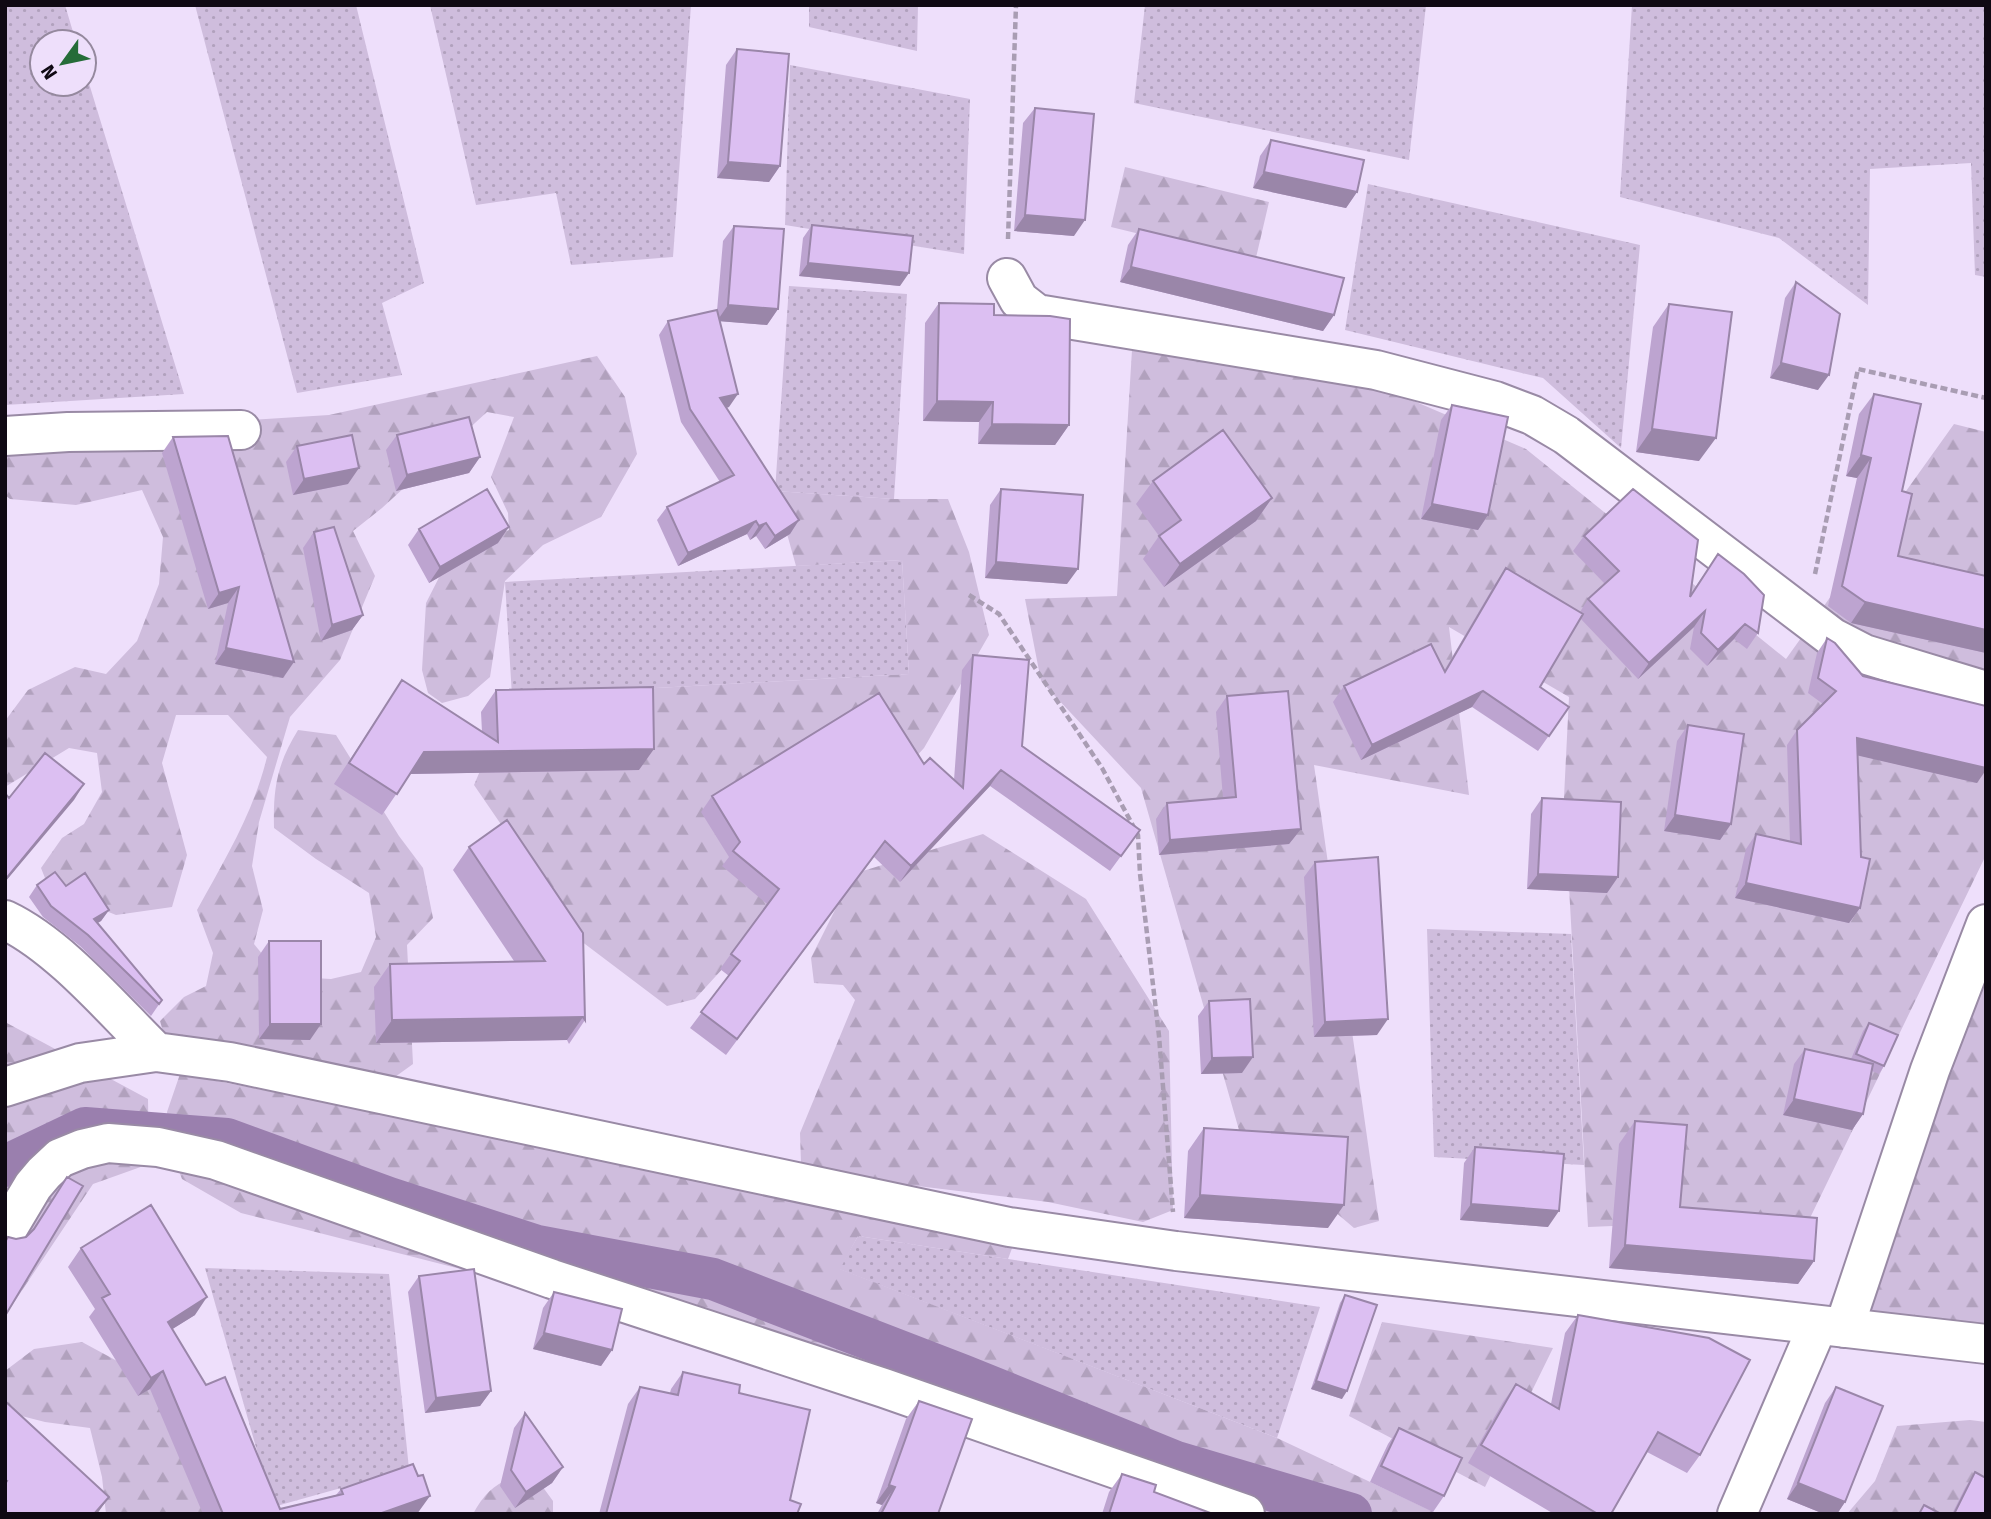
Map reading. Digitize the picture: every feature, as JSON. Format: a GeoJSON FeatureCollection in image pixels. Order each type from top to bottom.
{"type":"FeatureCollection","features":[{"type":"Feature","properties":{"kind":"street"},"geometry":{"type":"LineString","coordinates":[[1007,278],[1019,300],[1037,314],[1376,370],[1495,401],[1532,415],[1566,435],[1833,639],[1864,654],[1986,691]]}},
{"type":"Feature","properties":{"kind":"street"},"geometry":{"type":"LineString","coordinates":[[5,436],[68,432],[241,430]]}},
{"type":"Feature","properties":{"kind":"street"},"geometry":{"type":"LineString","coordinates":[[5,920],[60,957],[156,1052]]}},
{"type":"Feature","properties":{"kind":"street"},"geometry":{"type":"LineString","coordinates":[[1737,1514],[1831,1326],[1986,924]]}},
{"type":"Feature","properties":{"kind":"street"},"geometry":{"type":"LineString","coordinates":[[5,1087],[80,1063],[156,1052],[230,1062],[1009,1227],[1176,1251],[1986,1344]]}},
{"type":"Feature","properties":{"kind":"street"},"geometry":{"type":"LineString","coordinates":[[5,1233],[33,1186],[60,1158],[108,1143],[158,1147],[204,1158],[552,1279],[884,1388],[1245,1514]]}},
{"type":"Feature","properties":{"kind":"path"},"geometry":{"type":"LineString","coordinates":[[1007,278],[1016,5]]}},
{"type":"Feature","properties":{"kind":"path"},"geometry":{"type":"LineString","coordinates":[[1806,619],[1858,369],[1986,398]]}},
{"type":"Feature","properties":{"kind":"path"},"geometry":{"type":"LineString","coordinates":[[969,595],[999,614],[1102,768],[1138,835],[1159,1036],[1176,1251]]}},
{"type":"Feature","properties":{"kind":"green space"},"geometry":{"type":"Polygon","coordinates":[[[5,5],[65,5],[72,28],[28,28],[28,98],[93,98],[184,394],[5,405],[5,5]]]}},
{"type":"Feature","properties":{"kind":"green space"},"geometry":{"type":"Polygon","coordinates":[[[195,5],[356,5],[424,283],[382,303],[402,375],[297,393],[195,5]]]}},
{"type":"Feature","properties":{"kind":"green space"},"geometry":{"type":"Polygon","coordinates":[[[430,5],[691,5],[673,257],[571,265],[556,193],[476,205],[430,5]]]}},
{"type":"Feature","properties":{"kind":"green space"},"geometry":{"type":"Polygon","coordinates":[[[809,5],[918,5],[917,51],[809,27],[809,5]]]}},
{"type":"Feature","properties":{"kind":"green space"},"geometry":{"type":"Polygon","coordinates":[[[1145,5],[1426,5],[1409,160],[1134,103],[1145,5]]]}},
{"type":"Feature","properties":{"kind":"green space"},"geometry":{"type":"Polygon","coordinates":[[[1632,5],[1986,5],[1986,277],[1975,275],[1971,163],[1870,169],[1868,305],[1779,238],[1620,197],[1632,5]]]}},
{"type":"Feature","properties":{"kind":"green space"},"geometry":{"type":"Polygon","coordinates":[[[790,65],[970,99],[964,254],[785,225],[790,65]]]}},
{"type":"Feature","properties":{"kind":"green space"},"geometry":{"type":"Polygon","coordinates":[[[1125,167],[1269,202],[1255,262],[1111,227],[1125,167]]]}},
{"type":"Feature","properties":{"kind":"green space"},"geometry":{"type":"Polygon","coordinates":[[[1368,184],[1640,245],[1621,448],[1543,378],[1345,330],[1368,184]]]}},
{"type":"Feature","properties":{"kind":"green space"},"geometry":{"type":"Polygon","coordinates":[[[789,286],[907,294],[894,499],[775,491],[789,286]]]}},
{"type":"Feature","properties":{"kind":"green space"},"geometry":{"type":"Polygon","coordinates":[[[1132,350],[1360,378],[1526,449],[1786,659],[1954,424],[1986,432],[1986,855],[1810,1218],[1588,1227],[1564,797],[1569,697],[1449,627],[1469,795],[1314,765],[1379,1221],[1354,1228],[1239,1130],[1141,788],[1041,681],[1025,599],[1117,596],[1132,350]]]}},
{"type":"Feature","properties":{"kind":"green space"},"geometry":{"type":"Polygon","coordinates":[[[597,356],[625,397],[637,454],[601,517],[543,545],[505,581],[490,677],[468,696],[442,703],[428,693],[422,670],[426,603],[451,554],[509,530],[508,513],[491,477],[514,417],[487,412],[353,531],[375,576],[340,660],[290,717],[259,822],[252,866],[263,910],[254,944],[280,976],[331,979],[361,972],[376,937],[369,893],[274,828],[274,801],[278,777],[285,754],[298,730],[336,735],[399,836],[423,868],[433,918],[407,945],[413,1064],[388,1082],[168,1049],[160,1021],[184,997],[206,986],[213,953],[197,910],[246,817],[267,757],[228,715],[176,715],[162,763],[187,855],[172,907],[116,915],[49,888],[41,868],[62,838],[84,824],[102,792],[97,753],[69,748],[5,787],[5,721],[28,690],[75,667],[106,674],[137,641],[159,584],[163,537],[142,490],[76,505],[10,499],[5,495],[5,436],[329,415],[597,356]]]}},
{"type":"Feature","properties":{"kind":"green space"},"geometry":{"type":"Polygon","coordinates":[[[775,491],[894,499],[948,499],[969,552],[989,635],[924,748],[695,999],[667,1006],[581,941],[474,785],[512,696],[909,674],[902,560],[796,566],[775,491]]]}},
{"type":"Feature","properties":{"kind":"green space"},"geometry":{"type":"Polygon","coordinates":[[[902,560],[909,674],[512,696],[505,582],[902,560]]]}},
{"type":"Feature","properties":{"kind":"green space"},"geometry":{"type":"Polygon","coordinates":[[[983,834],[1086,899],[1169,1031],[1173,1210],[1143,1222],[1048,1202],[901,1184],[801,1163],[800,1133],[855,1000],[843,985],[814,983],[811,958],[853,874],[983,834]]]}},
{"type":"Feature","properties":{"kind":"green space"},"geometry":{"type":"Polygon","coordinates":[[[1427,929],[1571,934],[1584,1165],[1434,1157],[1427,929]]]}},
{"type":"Feature","properties":{"kind":"green space"},"geometry":{"type":"Polygon","coordinates":[[[1986,929],[1986,1359],[1816,1336],[1986,929]]]}},
{"type":"Feature","properties":{"kind":"green space"},"geometry":{"type":"Polygon","coordinates":[[[5,1022],[148,1099],[149,1164],[93,1184],[5,1316],[5,1022]]]}},
{"type":"Feature","properties":{"kind":"green space"},"geometry":{"type":"Polygon","coordinates":[[[180,1074],[1017,1235],[1008,1259],[858,1236],[840,1269],[1277,1438],[1438,1514],[1195,1514],[1009,1435],[488,1276],[241,1213],[182,1179],[171,1151],[167,1112],[180,1074]]]}},
{"type":"Feature","properties":{"kind":"green space"},"geometry":{"type":"Polygon","coordinates":[[[858,1236],[1320,1307],[1277,1438],[839,1269],[858,1236]]]}},
{"type":"Feature","properties":{"kind":"green space"},"geometry":{"type":"Polygon","coordinates":[[[205,1268],[389,1274],[409,1469],[273,1507],[205,1268]]]}},
{"type":"Feature","properties":{"kind":"green space"},"geometry":{"type":"Polygon","coordinates":[[[1382,1322],[1553,1348],[1485,1487],[1349,1416],[1382,1322]]]}},
{"type":"Feature","properties":{"kind":"green space"},"geometry":{"type":"Polygon","coordinates":[[[82,1342],[143,1375],[226,1514],[106,1514],[102,1477],[90,1428],[45,1422],[6,1412],[5,1371],[34,1349],[82,1342]]]}},
{"type":"Feature","properties":{"kind":"green space"},"geometry":{"type":"Polygon","coordinates":[[[1970,1420],[1986,1422],[1986,1514],[1847,1514],[1875,1481],[1897,1426],[1970,1420]]]}},
{"type":"Feature","properties":{"kind":"green space"},"geometry":{"type":"Polygon","coordinates":[[[534,1475],[553,1501],[553,1514],[473,1514],[484,1497],[498,1485],[514,1478],[534,1475]]]}},
{"type":"Feature","properties":{"kind":"building"},"geometry":{"type":"Polygon","coordinates":[[[737,49],[789,54],[780,166],[728,162],[737,49]]]}},
{"type":"Feature","properties":{"kind":"building"},"geometry":{"type":"Polygon","coordinates":[[[1035,108],[1094,114],[1085,220],[1025,215],[1035,108]]]}},
{"type":"Feature","properties":{"kind":"building"},"geometry":{"type":"Polygon","coordinates":[[[1271,140],[1364,160],[1357,192],[1264,172],[1271,140]]]}},
{"type":"Feature","properties":{"kind":"building"},"geometry":{"type":"Polygon","coordinates":[[[812,225],[913,236],[909,273],[808,263],[812,225]]]}},
{"type":"Feature","properties":{"kind":"building"},"geometry":{"type":"Polygon","coordinates":[[[734,226],[784,229],[778,309],[728,305],[734,226]]]}},
{"type":"Feature","properties":{"kind":"building"},"geometry":{"type":"Polygon","coordinates":[[[1139,229],[1344,278],[1334,315],[1131,267],[1139,229]]]}},
{"type":"Feature","properties":{"kind":"building"},"geometry":{"type":"Polygon","coordinates":[[[1796,282],[1840,314],[1829,375],[1781,363],[1796,282]]]}},
{"type":"Feature","properties":{"kind":"building"},"geometry":{"type":"Polygon","coordinates":[[[939,303],[994,304],[994,315],[1070,319],[1069,425],[992,424],[993,402],[937,401],[939,303]]]}},
{"type":"Feature","properties":{"kind":"building"},"geometry":{"type":"Polygon","coordinates":[[[1669,304],[1732,312],[1716,438],[1652,429],[1669,304]]]}},
{"type":"Feature","properties":{"kind":"building"},"geometry":{"type":"Polygon","coordinates":[[[717,310],[738,394],[720,398],[799,520],[775,536],[766,523],[759,526],[756,521],[688,553],[667,507],[734,475],[690,409],[668,321],[717,310]]]}},
{"type":"Feature","properties":{"kind":"building"},"geometry":{"type":"Polygon","coordinates":[[[1874,394],[1921,404],[1902,491],[1912,494],[1898,556],[1986,576],[1986,630],[1865,602],[1842,586],[1871,458],[1861,455],[1874,394]]]}},
{"type":"Feature","properties":{"kind":"building"},"geometry":{"type":"Polygon","coordinates":[[[1452,405],[1508,417],[1488,515],[1432,504],[1452,405]]]}},
{"type":"Feature","properties":{"kind":"building"},"geometry":{"type":"Polygon","coordinates":[[[469,417],[480,457],[407,475],[397,435],[469,417]]]}},
{"type":"Feature","properties":{"kind":"building"},"geometry":{"type":"Polygon","coordinates":[[[1223,430],[1272,498],[1180,564],[1159,536],[1181,520],[1153,481],[1223,430]]]}},
{"type":"Feature","properties":{"kind":"building"},"geometry":{"type":"Polygon","coordinates":[[[352,435],[359,468],[304,479],[297,446],[352,435]]]}},
{"type":"Feature","properties":{"kind":"building"},"geometry":{"type":"Polygon","coordinates":[[[228,436],[294,662],[226,648],[239,587],[219,593],[173,437],[228,436]]]}},
{"type":"Feature","properties":{"kind":"building"},"geometry":{"type":"Polygon","coordinates":[[[487,489],[509,527],[440,567],[419,529],[487,489]]]}},
{"type":"Feature","properties":{"kind":"building"},"geometry":{"type":"Polygon","coordinates":[[[1001,489],[1083,495],[1078,569],[996,562],[1001,489]]]}},
{"type":"Feature","properties":{"kind":"building"},"geometry":{"type":"Polygon","coordinates":[[[1633,489],[1698,540],[1690,597],[1718,554],[1744,574],[1764,595],[1758,633],[1745,624],[1718,650],[1701,633],[1705,611],[1649,663],[1588,599],[1619,571],[1584,536],[1633,489]]]}},
{"type":"Feature","properties":{"kind":"building"},"geometry":{"type":"Polygon","coordinates":[[[334,527],[363,615],[332,625],[314,532],[334,527]]]}},
{"type":"Feature","properties":{"kind":"building"},"geometry":{"type":"Polygon","coordinates":[[[1506,568],[1583,614],[1540,687],[1569,707],[1549,736],[1483,691],[1372,745],[1344,686],[1431,644],[1445,672],[1506,568]]]}},
{"type":"Feature","properties":{"kind":"building"},"geometry":{"type":"Polygon","coordinates":[[[1827,638],[1835,643],[1863,676],[1986,706],[1986,768],[1857,738],[1861,857],[1870,859],[1860,908],[1746,883],[1756,834],[1801,844],[1797,730],[1836,691],[1818,678],[1827,638]]]}},
{"type":"Feature","properties":{"kind":"building"},"geometry":{"type":"Polygon","coordinates":[[[973,655],[1029,660],[1022,746],[1140,830],[1121,856],[1001,770],[911,866],[885,841],[737,1039],[701,1012],[740,961],[731,954],[779,889],[733,851],[740,842],[712,796],[879,693],[924,764],[930,758],[963,788],[973,655]]]}},
{"type":"Feature","properties":{"kind":"building"},"geometry":{"type":"Polygon","coordinates":[[[402,680],[498,742],[496,690],[653,687],[654,749],[424,752],[397,794],[349,763],[402,680]]]}},
{"type":"Feature","properties":{"kind":"building"},"geometry":{"type":"Polygon","coordinates":[[[1288,691],[1301,829],[1170,840],[1167,803],[1236,797],[1227,696],[1288,691]]]}},
{"type":"Feature","properties":{"kind":"building"},"geometry":{"type":"Polygon","coordinates":[[[1688,725],[1744,734],[1731,824],[1675,815],[1688,725]]]}},
{"type":"Feature","properties":{"kind":"building"},"geometry":{"type":"Polygon","coordinates":[[[45,753],[84,784],[5,880],[5,793],[9,798],[45,753]]]}},
{"type":"Feature","properties":{"kind":"building"},"geometry":{"type":"Polygon","coordinates":[[[1542,798],[1621,802],[1618,877],[1538,874],[1542,798]]]}},
{"type":"Feature","properties":{"kind":"building"},"geometry":{"type":"Polygon","coordinates":[[[507,820],[583,933],[585,1020],[583,1017],[392,1020],[390,964],[545,961],[469,847],[507,820]]]}},
{"type":"Feature","properties":{"kind":"building"},"geometry":{"type":"Polygon","coordinates":[[[1378,857],[1388,1019],[1325,1022],[1315,862],[1378,857]]]}},
{"type":"Feature","properties":{"kind":"building"},"geometry":{"type":"Polygon","coordinates":[[[55,872],[66,886],[85,873],[109,910],[94,919],[162,1000],[159,1004],[88,935],[51,906],[37,885],[55,872]]]}},
{"type":"Feature","properties":{"kind":"building"},"geometry":{"type":"Polygon","coordinates":[[[269,941],[321,941],[321,1024],[270,1024],[269,941]]]}},
{"type":"Feature","properties":{"kind":"building"},"geometry":{"type":"Polygon","coordinates":[[[1250,999],[1253,1057],[1212,1058],[1209,1001],[1250,999]]]}},
{"type":"Feature","properties":{"kind":"building"},"geometry":{"type":"Polygon","coordinates":[[[1869,1023],[1898,1035],[1884,1066],[1856,1054],[1869,1023]]]}},
{"type":"Feature","properties":{"kind":"building"},"geometry":{"type":"Polygon","coordinates":[[[1805,1049],[1873,1064],[1863,1114],[1794,1099],[1805,1049]]]}},
{"type":"Feature","properties":{"kind":"building"},"geometry":{"type":"Polygon","coordinates":[[[1635,1121],[1687,1125],[1680,1207],[1817,1218],[1814,1261],[1625,1245],[1635,1121]]]}},
{"type":"Feature","properties":{"kind":"building"},"geometry":{"type":"Polygon","coordinates":[[[1204,1128],[1348,1137],[1344,1205],[1200,1195],[1204,1128]]]}},
{"type":"Feature","properties":{"kind":"building"},"geometry":{"type":"Polygon","coordinates":[[[1475,1147],[1564,1154],[1559,1211],[1471,1204],[1475,1147]]]}},
{"type":"Feature","properties":{"kind":"building"},"geometry":{"type":"Polygon","coordinates":[[[67,1177],[83,1186],[5,1316],[5,1242],[8,1237],[26,1237],[34,1229],[67,1177]]]}},
{"type":"Feature","properties":{"kind":"building"},"geometry":{"type":"Polygon","coordinates":[[[151,1205],[207,1297],[168,1322],[206,1385],[225,1377],[280,1509],[343,1494],[341,1489],[413,1464],[418,1476],[423,1475],[430,1496],[379,1514],[223,1514],[163,1371],[151,1378],[102,1298],[110,1294],[81,1248],[151,1205]]]}},
{"type":"Feature","properties":{"kind":"building"},"geometry":{"type":"Polygon","coordinates":[[[474,1269],[491,1391],[436,1398],[419,1276],[474,1269]]]}},
{"type":"Feature","properties":{"kind":"building"},"geometry":{"type":"Polygon","coordinates":[[[554,1292],[622,1309],[612,1350],[544,1333],[554,1292]]]}},
{"type":"Feature","properties":{"kind":"building"},"geometry":{"type":"Polygon","coordinates":[[[1345,1295],[1377,1305],[1347,1391],[1316,1381],[1345,1295]]]}},
{"type":"Feature","properties":{"kind":"building"},"geometry":{"type":"Polygon","coordinates":[[[1578,1315],[1709,1338],[1750,1360],[1700,1455],[1658,1432],[1611,1514],[1598,1514],[1481,1445],[1516,1384],[1559,1409],[1578,1315]]]}},
{"type":"Feature","properties":{"kind":"building"},"geometry":{"type":"Polygon","coordinates":[[[683,1372],[740,1385],[739,1393],[810,1410],[790,1500],[801,1504],[797,1514],[606,1514],[640,1387],[678,1395],[683,1372]]]}},
{"type":"Feature","properties":{"kind":"building"},"geometry":{"type":"Polygon","coordinates":[[[1836,1387],[1883,1406],[1845,1502],[1798,1483],[1836,1387]]]}},
{"type":"Feature","properties":{"kind":"building"},"geometry":{"type":"Polygon","coordinates":[[[5,1401],[109,1497],[94,1514],[5,1514],[5,1401]]]}},
{"type":"Feature","properties":{"kind":"building"},"geometry":{"type":"Polygon","coordinates":[[[919,1401],[972,1419],[938,1514],[881,1514],[895,1487],[889,1485],[919,1401]]]}},
{"type":"Feature","properties":{"kind":"building"},"geometry":{"type":"Polygon","coordinates":[[[525,1413],[563,1467],[526,1492],[511,1470],[525,1413]]]}},
{"type":"Feature","properties":{"kind":"building"},"geometry":{"type":"Polygon","coordinates":[[[1399,1428],[1462,1458],[1444,1496],[1381,1466],[1399,1428]]]}},
{"type":"Feature","properties":{"kind":"building"},"geometry":{"type":"Polygon","coordinates":[[[1975,1472],[1986,1478],[1986,1514],[1954,1514],[1975,1472]]]}},
{"type":"Feature","properties":{"kind":"building"},"geometry":{"type":"Polygon","coordinates":[[[1122,1474],[1156,1485],[1154,1492],[1213,1514],[1109,1514],[1122,1474]]]}},
{"type":"Feature","properties":{"kind":"building"},"geometry":{"type":"Polygon","coordinates":[[[1924,1505],[1941,1514],[1919,1514],[1924,1505]]]}},
{"type":"Feature","properties":{"kind":"waterway"},"geometry":{"type":"LineString","coordinates":[[5,1166],[85,1128],[227,1139],[389,1198],[537,1246],[713,1279],[962,1375],[1176,1462],[1351,1514]]}}]}
